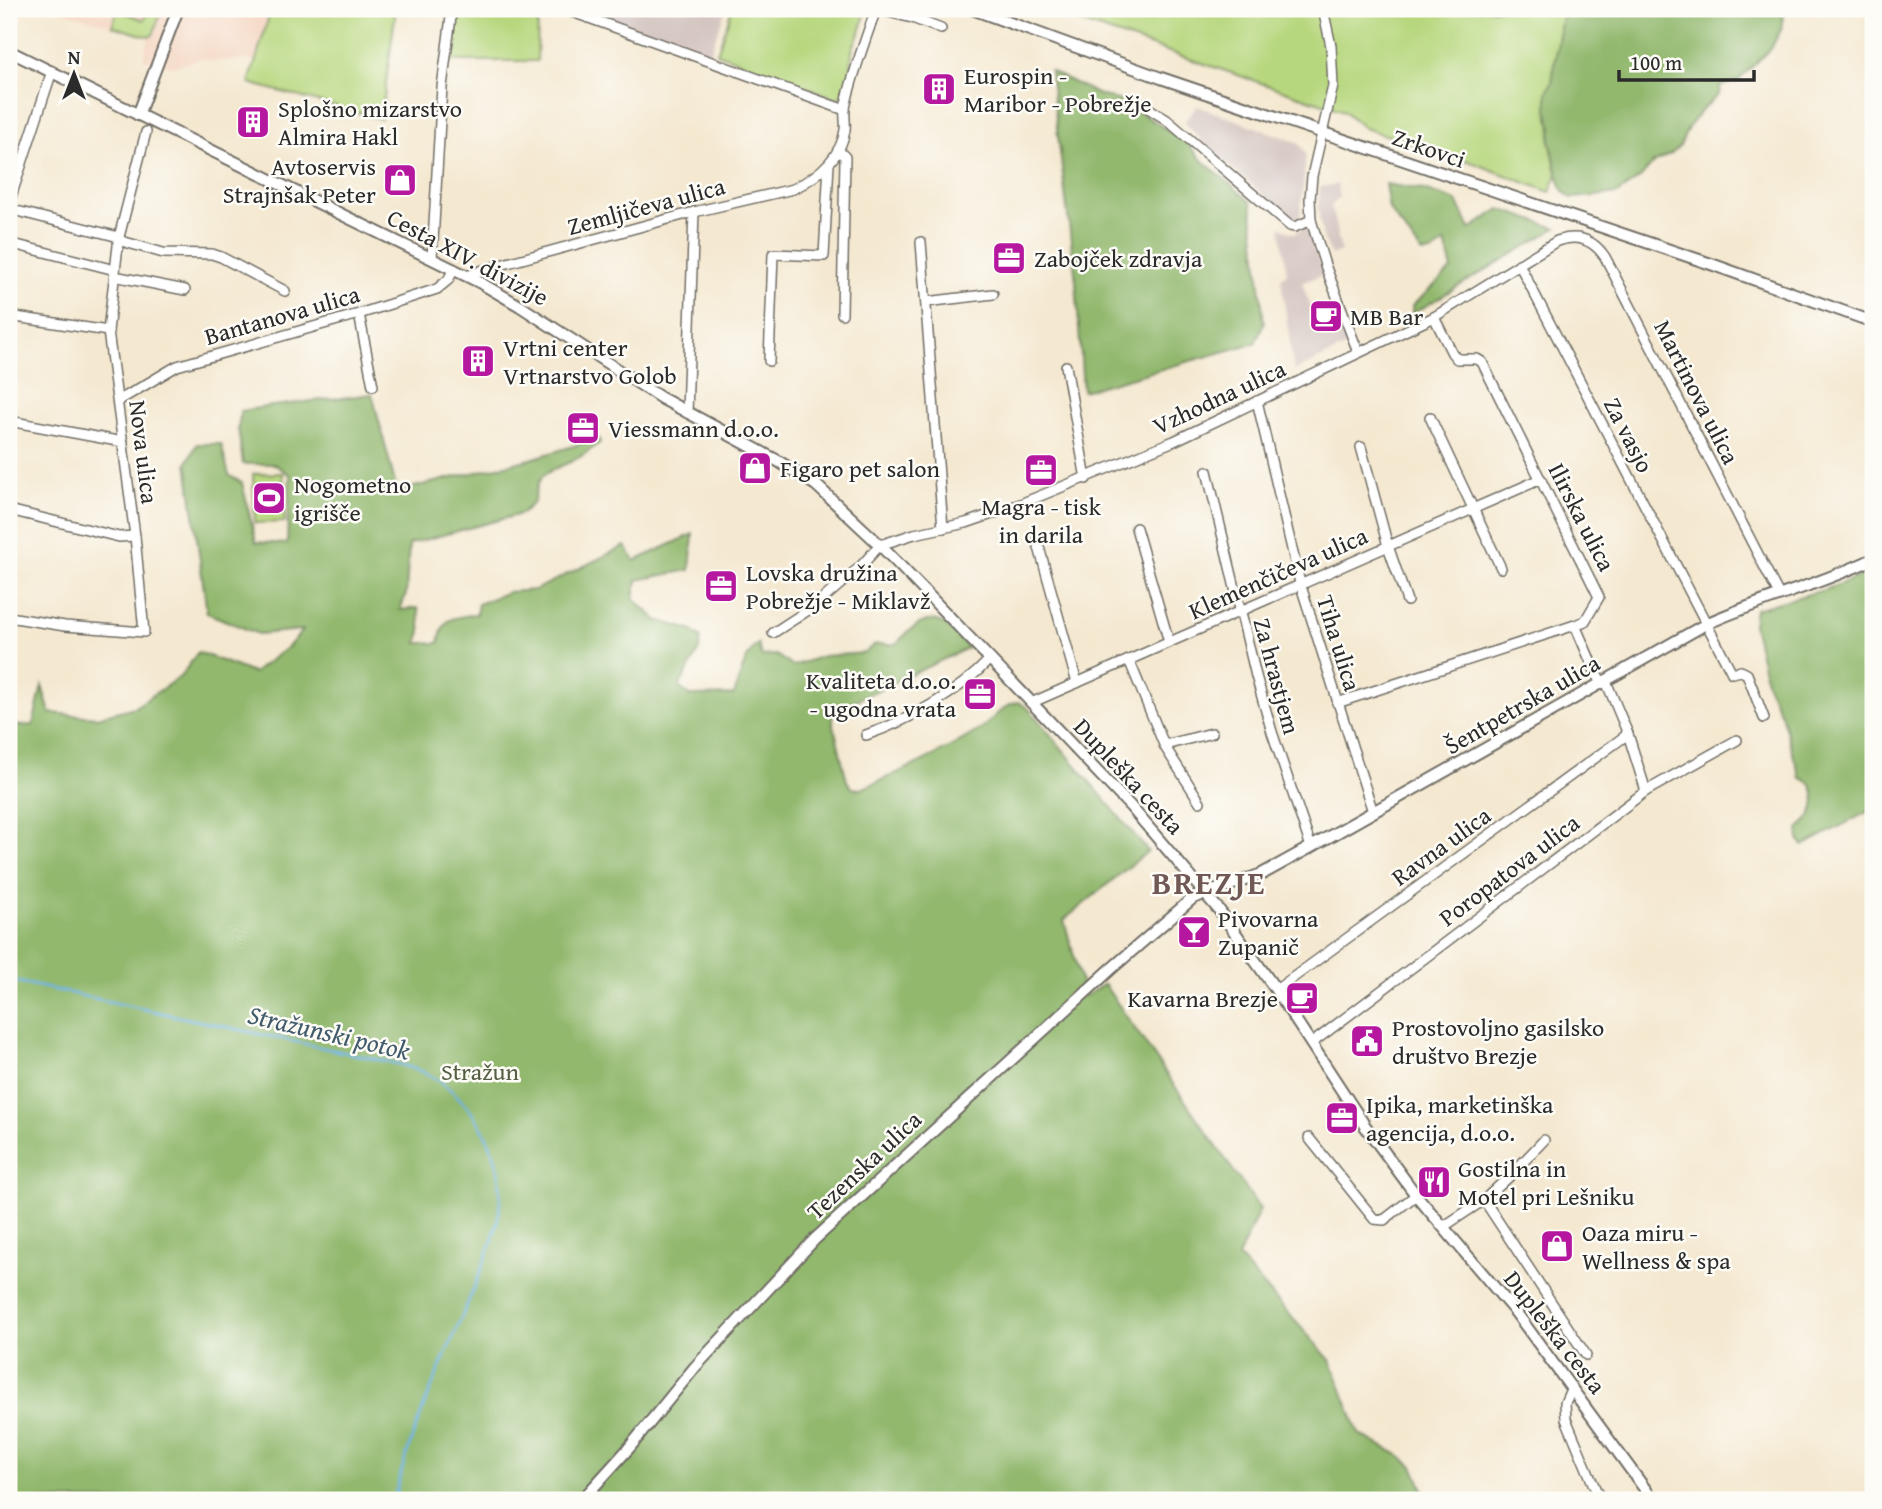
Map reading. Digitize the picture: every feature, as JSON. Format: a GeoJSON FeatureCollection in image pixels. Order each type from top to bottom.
{"type":"FeatureCollection","features":[{"type":"Feature","properties":{"kind":"street"},"geometry":{"type":"LineString","coordinates":[[138,115],[178,9]]}},
{"type":"Feature","properties":{"kind":"street"},"geometry":{"type":"LineString","coordinates":[[432,258],[442,87],[452,9]]}},
{"type":"Feature","properties":{"kind":"street"},"geometry":{"type":"LineString","coordinates":[[564,9],[845,110]]}},
{"type":"Feature","properties":{"kind":"street"},"geometry":{"type":"LineString","coordinates":[[876,9],[941,29]]}},
{"type":"Feature","properties":{"kind":"street","name":"Zemljičeva ulica"},"geometry":{"type":"LineString","coordinates":[[467,276],[694,212],[793,188],[808,181],[829,164],[838,150],[845,132],[845,110],[876,9]]}},
{"type":"Feature","properties":{"kind":"street","name":"Zrkovci"},"geometry":{"type":"LineString","coordinates":[[972,9],[1322,133],[1711,264],[1873,323]]}},
{"type":"Feature","properties":{"kind":"street"},"geometry":{"type":"LineString","coordinates":[[1323,9],[1331,46],[1333,86],[1310,187],[1311,220],[1358,352]]}},
{"type":"Feature","properties":{"kind":"street","name":"Cesta XIV. divizije"},"geometry":{"type":"LineString","coordinates":[[9,51],[432,258],[520,306],[625,376],[687,413],[803,475],[829,495],[880,545]]}},
{"type":"Feature","properties":{"kind":"street"},"geometry":{"type":"LineString","coordinates":[[9,203],[52,71]]}},
{"type":"Feature","properties":{"kind":"street"},"geometry":{"type":"LineString","coordinates":[[1137,101],[1167,120],[1290,226],[1295,227],[1311,220]]}},
{"type":"Feature","properties":{"kind":"street","name":"Nova ulica"},"geometry":{"type":"LineString","coordinates":[[9,617],[65,626],[144,632],[135,536],[108,331],[119,239],[146,132]]}},
{"type":"Feature","properties":{"kind":"street","name":"Zemljičeva ulica"},"geometry":{"type":"LineString","coordinates":[[838,150],[845,157],[842,314]]}},
{"type":"Feature","properties":{"kind":"street","name":"Zemljičeva ulica"},"geometry":{"type":"LineString","coordinates":[[769,361],[773,254],[824,256],[829,164]]}},
{"type":"Feature","properties":{"kind":"street"},"geometry":{"type":"LineString","coordinates":[[9,209],[163,253],[212,254],[285,291]]}},
{"type":"Feature","properties":{"kind":"street"},"geometry":{"type":"LineString","coordinates":[[687,413],[694,212]]}},
{"type":"Feature","properties":{"kind":"street","name":"Martinova ulica"},"geometry":{"type":"LineString","coordinates":[[1557,241],[1569,236],[1584,239],[1597,246],[1605,257],[1779,595]]}},
{"type":"Feature","properties":{"kind":"street","name":"Vzhodna ulica"},"geometry":{"type":"LineString","coordinates":[[880,545],[988,516],[1086,479],[1174,441],[1434,317],[1557,241]]}},
{"type":"Feature","properties":{"kind":"street"},"geometry":{"type":"LineString","coordinates":[[921,242],[943,528]]}},
{"type":"Feature","properties":{"kind":"street"},"geometry":{"type":"LineString","coordinates":[[9,243],[114,274],[185,289]]}},
{"type":"Feature","properties":{"kind":"street","name":"Za vasjo"},"geometry":{"type":"LineString","coordinates":[[1519,264],[1732,673],[1741,671],[1747,674],[1764,718]]}},
{"type":"Feature","properties":{"kind":"street","name":"Bantanova ulica"},"geometry":{"type":"LineString","coordinates":[[118,401],[177,366],[437,289],[448,280],[454,269]]}},
{"type":"Feature","properties":{"kind":"street"},"geometry":{"type":"LineString","coordinates":[[926,302],[993,294]]}},
{"type":"Feature","properties":{"kind":"street"},"geometry":{"type":"LineString","coordinates":[[359,314],[373,386]]}},
{"type":"Feature","properties":{"kind":"street"},"geometry":{"type":"LineString","coordinates":[[9,316],[108,331]]}},
{"type":"Feature","properties":{"kind":"street","name":"Ilirska ulica"},"geometry":{"type":"LineString","coordinates":[[1434,317],[1457,359],[1477,359],[1482,362],[1599,593],[1591,612],[1584,621],[1576,625]]}},
{"type":"Feature","properties":{"kind":"street"},"geometry":{"type":"LineString","coordinates":[[1066,366],[1086,479]]}},
{"type":"Feature","properties":{"kind":"street","name":"Tiha ulica"},"geometry":{"type":"LineString","coordinates":[[1257,401],[1300,583],[1373,812]]}},
{"type":"Feature","properties":{"kind":"street"},"geometry":{"type":"LineString","coordinates":[[1430,417],[1501,568]]}},
{"type":"Feature","properties":{"kind":"street"},"geometry":{"type":"LineString","coordinates":[[9,421],[123,442]]}},
{"type":"Feature","properties":{"kind":"street"},"geometry":{"type":"LineString","coordinates":[[1361,447],[1388,547],[1407,601]]}},
{"type":"Feature","properties":{"kind":"street","name":"Za hrastjem"},"geometry":{"type":"LineString","coordinates":[[1207,471],[1239,610],[1272,732],[1311,847]]}},
{"type":"Feature","properties":{"kind":"street","name":"Klemenčičeva ulica"},"geometry":{"type":"LineString","coordinates":[[1031,703],[1541,479]]}},
{"type":"Feature","properties":{"kind":"street"},"geometry":{"type":"LineString","coordinates":[[9,510],[119,537],[135,536]]}},
{"type":"Feature","properties":{"kind":"street"},"geometry":{"type":"LineString","coordinates":[[1136,528],[1169,642]]}},
{"type":"Feature","properties":{"kind":"street"},"geometry":{"type":"LineString","coordinates":[[1037,540],[1077,683]]}},
{"type":"Feature","properties":{"kind":"street"},"geometry":{"type":"LineString","coordinates":[[773,633],[816,605],[860,567],[880,545]]}},
{"type":"Feature","properties":{"kind":"street","name":"Dupleška cesta"},"geometry":{"type":"LineString","coordinates":[[880,545],[1131,807],[1206,894],[1276,990],[1365,1126],[1416,1195],[1517,1314],[1653,1500]]}},
{"type":"Feature","properties":{"kind":"street","name":"Šentpetrska ulica"},"geometry":{"type":"LineString","coordinates":[[1206,894],[1262,874],[1706,624],[1749,605],[1811,585],[1869,561]]}},
{"type":"Feature","properties":{"kind":"street"},"geometry":{"type":"LineString","coordinates":[[1337,703],[1576,625],[1597,676],[1608,686],[1628,734],[1646,790]]}},
{"type":"Feature","properties":{"kind":"street"},"geometry":{"type":"LineString","coordinates":[[866,735],[883,729],[938,699],[960,685],[990,659]]}},
{"type":"Feature","properties":{"kind":"street"},"geometry":{"type":"LineString","coordinates":[[1129,660],[1165,746],[1200,802]]}},
{"type":"Feature","properties":{"kind":"street"},"geometry":{"type":"LineString","coordinates":[[1165,746],[1212,733]]}},
{"type":"Feature","properties":{"kind":"street","name":"Ravna ulica"},"geometry":{"type":"LineString","coordinates":[[1276,990],[1628,734]]}},
{"type":"Feature","properties":{"kind":"street","name":"Poropatova ulica"},"geometry":{"type":"LineString","coordinates":[[1312,1043],[1646,790],[1737,740]]}},
{"type":"Feature","properties":{"kind":"street","name":"Tezenska ulica"},"geometry":{"type":"LineString","coordinates":[[582,1500],[629,1448],[695,1367],[815,1240],[1111,969],[1188,902],[1206,894]]}},
{"type":"Feature","properties":{"kind":"street"},"geometry":{"type":"LineString","coordinates":[[1309,1138],[1374,1219],[1384,1220],[1416,1195]]}},
{"type":"Feature","properties":{"kind":"street"},"geometry":{"type":"LineString","coordinates":[[1443,1227],[1484,1200],[1544,1140]]}},
{"type":"Feature","properties":{"kind":"street"},"geometry":{"type":"LineString","coordinates":[[1484,1200],[1586,1355]]}},
{"type":"Feature","properties":{"kind":"street"},"geometry":{"type":"LineString","coordinates":[[1572,1387],[1565,1403],[1566,1419],[1600,1500]]}},
{"type":"Feature","properties":{"kind":"shaded area"},"geometry":{"type":"Polygon","coordinates":[[[56,9],[271,9],[255,60],[211,61],[202,58],[173,67],[143,59],[149,37],[56,9]]]}},
{"type":"Feature","properties":{"kind":"shaded area"},"geometry":{"type":"Polygon","coordinates":[[[585,9],[726,9],[710,53],[585,9]]]}},
{"type":"Feature","properties":{"kind":"shaded area"},"geometry":{"type":"Polygon","coordinates":[[[1197,106],[1299,143],[1306,155],[1300,218],[1293,218],[1264,195],[1214,153],[1184,122],[1197,106]]]}},
{"type":"Feature","properties":{"kind":"shaded area"},"geometry":{"type":"Polygon","coordinates":[[[1337,184],[1339,198],[1331,206],[1341,251],[1331,255],[1323,237],[1318,208],[1320,187],[1337,184]]]}},
{"type":"Feature","properties":{"kind":"shaded area"},"geometry":{"type":"Polygon","coordinates":[[[1280,226],[1295,233],[1306,226],[1324,274],[1302,283],[1319,328],[1337,322],[1347,346],[1294,371],[1281,279],[1287,273],[1280,226]]]}},
{"type":"Feature","properties":{"kind":"green space"},"geometry":{"type":"Polygon","coordinates":[[[148,9],[162,9],[153,35],[149,37],[112,26],[118,10],[144,20],[148,9]]]}},
{"type":"Feature","properties":{"kind":"green space"},"geometry":{"type":"Polygon","coordinates":[[[271,9],[396,9],[381,119],[249,83],[271,9]]]}},
{"type":"Feature","properties":{"kind":"green space"},"geometry":{"type":"Polygon","coordinates":[[[457,9],[525,9],[538,14],[537,61],[451,61],[457,9]]]}},
{"type":"Feature","properties":{"kind":"green space"},"geometry":{"type":"Polygon","coordinates":[[[732,9],[865,9],[852,51],[851,77],[841,97],[835,98],[717,53],[732,9]]]}},
{"type":"Feature","properties":{"kind":"green space"},"geometry":{"type":"Polygon","coordinates":[[[1058,9],[1563,9],[1552,82],[1547,92],[1552,127],[1550,141],[1557,174],[1550,192],[1471,162],[1364,128],[1344,111],[1057,14],[1058,9]]]}},
{"type":"Feature","properties":{"kind":"green space"},"geometry":{"type":"Polygon","coordinates":[[[1563,9],[1784,9],[1781,30],[1771,48],[1738,81],[1720,86],[1719,94],[1688,128],[1680,146],[1653,163],[1641,177],[1617,194],[1572,198],[1561,186],[1550,141],[1552,127],[1547,109],[1547,92],[1552,82],[1563,9]]]}},
{"type":"Feature","properties":{"kind":"green space"},"geometry":{"type":"Polygon","coordinates":[[[1050,71],[1097,94],[1124,102],[1186,142],[1203,161],[1251,202],[1264,323],[1255,343],[1083,391],[1076,281],[1050,71]]]}},
{"type":"Feature","properties":{"kind":"green space"},"geometry":{"type":"Polygon","coordinates":[[[1385,184],[1424,190],[1457,201],[1470,229],[1500,209],[1556,228],[1412,314],[1412,306],[1452,269],[1445,243],[1432,252],[1422,253],[1389,209],[1385,184]]]}},
{"type":"Feature","properties":{"kind":"green space","name":"Stražun"},"geometry":{"type":"Polygon","coordinates":[[[372,394],[397,491],[531,459],[599,438],[600,443],[545,474],[538,484],[534,502],[521,514],[409,544],[406,594],[400,610],[418,608],[421,632],[417,643],[439,643],[443,627],[450,620],[476,614],[478,604],[508,592],[535,590],[625,546],[635,561],[693,534],[690,570],[637,580],[634,599],[657,620],[691,630],[701,638],[699,650],[679,687],[690,696],[734,695],[746,660],[758,644],[761,656],[776,655],[793,666],[823,656],[865,653],[875,645],[894,644],[916,626],[933,620],[947,626],[968,648],[837,709],[833,722],[847,781],[852,788],[861,789],[936,754],[979,730],[1012,704],[1018,702],[1028,708],[1148,851],[1064,920],[1085,996],[1104,984],[1260,1209],[1238,1257],[1331,1361],[1359,1434],[1397,1454],[1413,1466],[1423,1489],[1417,1500],[9,1500],[9,726],[33,725],[42,686],[50,713],[97,717],[135,707],[181,676],[198,652],[253,673],[289,646],[303,630],[258,634],[207,613],[187,463],[197,444],[221,444],[229,475],[242,483],[256,542],[287,544],[290,475],[274,464],[243,464],[238,428],[241,411],[372,394]]]}},
{"type":"Feature","properties":{"kind":"green space","name":"Nogometno igrišče"},"geometry":{"type":"Polygon","coordinates":[[[283,473],[285,522],[255,523],[253,474],[283,473]]]}},
{"type":"Feature","properties":{"kind":"green space"},"geometry":{"type":"Polygon","coordinates":[[[1873,571],[1873,809],[1803,846],[1798,829],[1814,809],[1815,798],[1811,784],[1800,777],[1781,714],[1767,685],[1753,624],[1755,609],[1827,589],[1873,571]]]}},
{"type":"Feature","properties":{"kind":"waterway","name":"Stražunski potok"},"geometry":{"type":"LineString","coordinates":[[9,980],[403,1065],[433,1077],[448,1088],[474,1115],[492,1148],[497,1166],[500,1185],[499,1215],[493,1239],[418,1422],[394,1500]]}},
{"type":"Feature","properties":{"kind":"place","name":"Eurospin - Maribor - Pobrežje"},"geometry":{"type":"Point","coordinates":[939,89]}},
{"type":"Feature","properties":{"kind":"place","name":"Splošno mizarstvo Almira Hakl"},"geometry":{"type":"Point","coordinates":[253,122]}},
{"type":"Feature","properties":{"kind":"place","name":"Avtoservis Strajnšak Peter"},"geometry":{"type":"Point","coordinates":[400,180]}},
{"type":"Feature","properties":{"kind":"place","name":"Zabojček zdravja"},"geometry":{"type":"Point","coordinates":[1009,258]}},
{"type":"Feature","properties":{"kind":"place","name":"MB Bar"},"geometry":{"type":"Point","coordinates":[1326,316]}},
{"type":"Feature","properties":{"kind":"place","name":"Vrtni center Vrtnarstvo Golob"},"geometry":{"type":"Point","coordinates":[478,361]}},
{"type":"Feature","properties":{"kind":"place","name":"Viessmann d.o.o."},"geometry":{"type":"Point","coordinates":[583,428]}},
{"type":"Feature","properties":{"kind":"place","name":"Figaro pet salon"},"geometry":{"type":"Point","coordinates":[755,468]}},
{"type":"Feature","properties":{"kind":"place","name":"Magra - tisk in darila"},"geometry":{"type":"Point","coordinates":[1041,470]}},
{"type":"Feature","properties":{"kind":"place","name":"Nogometno igrišče"},"geometry":{"type":"Point","coordinates":[269,498]}},
{"type":"Feature","properties":{"kind":"place","name":"Lovska družina Pobrežje - Miklavž"},"geometry":{"type":"Point","coordinates":[721,586]}},
{"type":"Feature","properties":{"kind":"place","name":"Kvaliteta d.o.o. - ugodna vrata"},"geometry":{"type":"Point","coordinates":[980,694]}},
{"type":"Feature","properties":{"kind":"place","name":"Pivovarna Zupanič"},"geometry":{"type":"Point","coordinates":[1194,932]}},
{"type":"Feature","properties":{"kind":"place","name":"Kavarna Brezje"},"geometry":{"type":"Point","coordinates":[1302,998]}},
{"type":"Feature","properties":{"kind":"place","name":"Prostovoljno gasilsko društvo Brezje"},"geometry":{"type":"Point","coordinates":[1367,1041]}},
{"type":"Feature","properties":{"kind":"place","name":"Ipika, marketinška agencija, d.o.o."},"geometry":{"type":"Point","coordinates":[1342,1118]}},
{"type":"Feature","properties":{"kind":"place","name":"Gostilna in Motel pri Lešniku"},"geometry":{"type":"Point","coordinates":[1434,1182]}},
{"type":"Feature","properties":{"kind":"place","name":"Oaza miru - Wellness & spa"},"geometry":{"type":"Point","coordinates":[1557,1246]}},
{"type":"Feature","properties":{"kind":"district","name":"BREZJE"},"geometry":{"type":"Point","coordinates":[1209,882]}}]}
